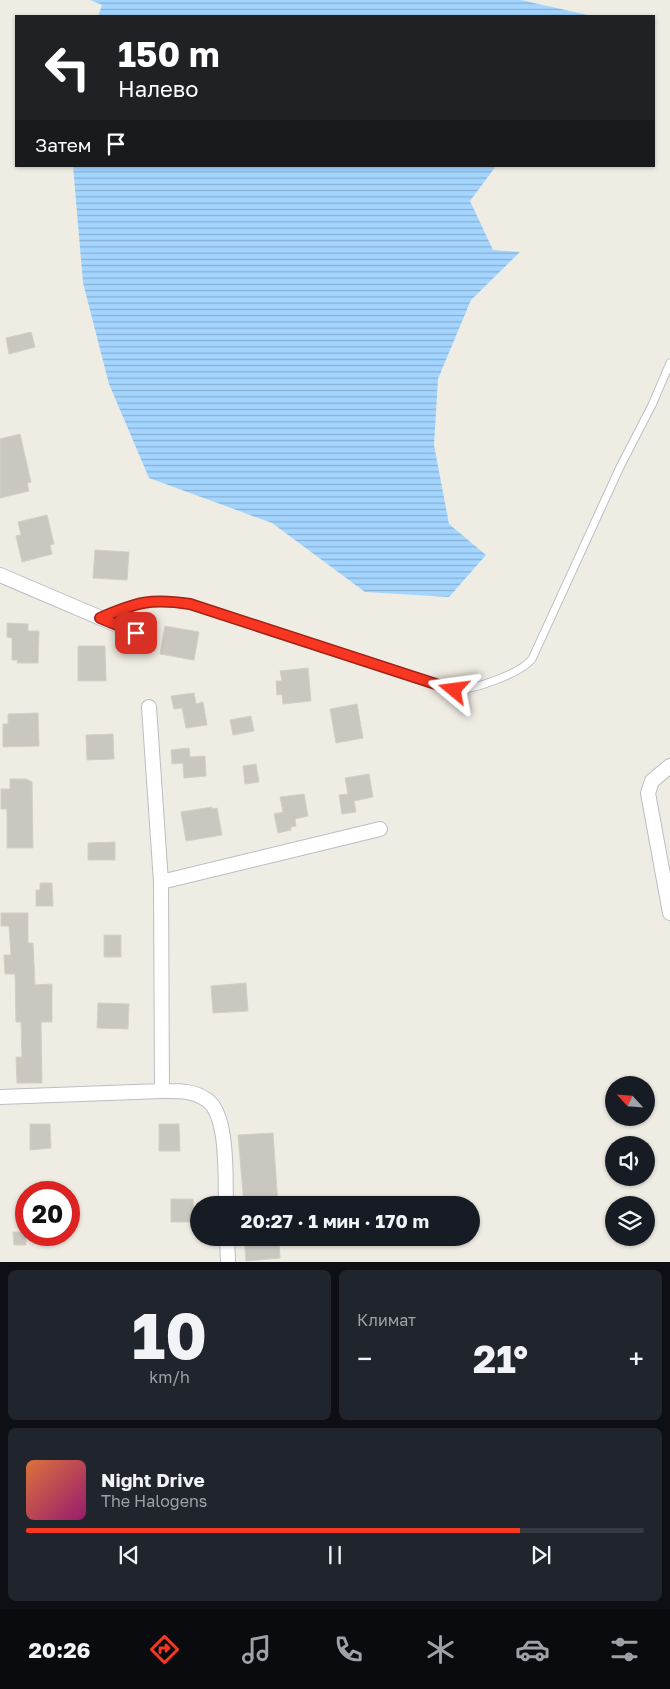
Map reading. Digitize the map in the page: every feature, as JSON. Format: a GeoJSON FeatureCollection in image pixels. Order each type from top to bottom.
{"type":"FeatureCollection","features":[{"type":"Feature","properties":{"kind":"street"},"geometry":{"type":"LineString","coordinates":[[0,575],[136,633]]}},
{"type":"Feature","properties":{"kind":"street"},"geometry":{"type":"LineString","coordinates":[[149,707],[161,882],[162,1091]]}},
{"type":"Feature","properties":{"kind":"street"},"geometry":{"type":"LineString","coordinates":[[669,906],[648,793],[652,781],[670,766]]}},
{"type":"Feature","properties":{"kind":"street"},"geometry":{"type":"LineString","coordinates":[[161,882],[380,829]]}},
{"type":"Feature","properties":{"kind":"street"},"geometry":{"type":"LineString","coordinates":[[0,1097],[162,1091],[189,1092],[207,1100],[216,1110],[224,1149],[226,1196]]}},
{"type":"Feature","properties":{"kind":"street"},"geometry":{"type":"LineString","coordinates":[[227,1246],[228,1262]]}},
{"type":"Feature","properties":{"kind":"lane"},"geometry":{"type":"LineString","coordinates":[[100,618],[145,601],[159,600],[190,604],[454,690],[471,688],[521,670],[532,659],[670,363]]}},
{"type":"Feature","properties":{"kind":"water"},"geometry":{"type":"Polygon","coordinates":[[[90,0],[521,0],[588,15],[98,15],[102,5],[90,0]]]}},
{"type":"Feature","properties":{"kind":"water"},"geometry":{"type":"Polygon","coordinates":[[[73,167],[495,167],[470,201],[493,250],[520,252],[471,300],[438,379],[434,445],[449,524],[486,555],[449,597],[365,592],[272,523],[149,478],[109,384],[83,283],[73,167]]]}},
{"type":"Feature","properties":{"kind":"building"},"geometry":{"type":"Polygon","coordinates":[[[31,332],[35,347],[9,354],[6,338],[31,332]]]}},
{"type":"Feature","properties":{"kind":"building"},"geometry":{"type":"Polygon","coordinates":[[[20,434],[31,482],[27,483],[29,491],[0,498],[0,439],[20,434]]]}},
{"type":"Feature","properties":{"kind":"building"},"geometry":{"type":"Polygon","coordinates":[[[47,515],[54,544],[50,545],[52,554],[22,562],[16,536],[21,535],[18,522],[47,515]]]}},
{"type":"Feature","properties":{"kind":"building"},"geometry":{"type":"Polygon","coordinates":[[[95,550],[129,552],[127,580],[93,578],[95,550]]]}},
{"type":"Feature","properties":{"kind":"building"},"geometry":{"type":"Polygon","coordinates":[[[7,623],[28,624],[28,631],[39,631],[38,663],[17,663],[18,660],[12,660],[12,638],[7,637],[7,623]]]}},
{"type":"Feature","properties":{"kind":"building"},"geometry":{"type":"Polygon","coordinates":[[[165,626],[199,632],[194,660],[160,654],[165,626]]]}},
{"type":"Feature","properties":{"kind":"building"},"geometry":{"type":"Polygon","coordinates":[[[78,646],[105,646],[106,681],[78,681],[78,646]]]}},
{"type":"Feature","properties":{"kind":"building"},"geometry":{"type":"Polygon","coordinates":[[[308,668],[311,701],[283,704],[282,694],[277,695],[276,681],[282,681],[280,671],[308,668]]]}},
{"type":"Feature","properties":{"kind":"building"},"geometry":{"type":"Polygon","coordinates":[[[194,693],[196,704],[203,702],[207,725],[186,728],[182,708],[174,709],[171,696],[194,693]]]}},
{"type":"Feature","properties":{"kind":"building"},"geometry":{"type":"Polygon","coordinates":[[[357,704],[363,738],[336,743],[330,709],[357,704]]]}},
{"type":"Feature","properties":{"kind":"building"},"geometry":{"type":"Polygon","coordinates":[[[38,713],[39,746],[3,747],[3,724],[8,724],[8,714],[38,713]]]}},
{"type":"Feature","properties":{"kind":"building"},"geometry":{"type":"Polygon","coordinates":[[[251,716],[254,731],[233,735],[230,720],[251,716]]]}},
{"type":"Feature","properties":{"kind":"building"},"geometry":{"type":"Polygon","coordinates":[[[113,734],[114,759],[87,760],[86,735],[113,734]]]}},
{"type":"Feature","properties":{"kind":"building"},"geometry":{"type":"Polygon","coordinates":[[[189,748],[190,757],[205,756],[206,776],[184,778],[183,763],[172,764],[171,750],[189,748]]]}},
{"type":"Feature","properties":{"kind":"building"},"geometry":{"type":"Polygon","coordinates":[[[256,764],[259,782],[245,784],[243,766],[256,764]]]}},
{"type":"Feature","properties":{"kind":"building"},"geometry":{"type":"Polygon","coordinates":[[[369,774],[373,797],[354,801],[356,812],[342,814],[339,795],[348,794],[345,778],[369,774]]]}},
{"type":"Feature","properties":{"kind":"building"},"geometry":{"type":"Polygon","coordinates":[[[10,779],[26,779],[32,782],[33,848],[7,848],[7,809],[1,809],[1,789],[10,789],[10,779]]]}},
{"type":"Feature","properties":{"kind":"building"},"geometry":{"type":"Polygon","coordinates":[[[304,794],[308,816],[295,819],[296,826],[291,827],[291,830],[278,833],[274,814],[283,812],[280,797],[304,794]]]}},
{"type":"Feature","properties":{"kind":"building"},"geometry":{"type":"Polygon","coordinates":[[[212,807],[212,809],[217,808],[222,835],[186,841],[181,812],[212,807]]]}},
{"type":"Feature","properties":{"kind":"building"},"geometry":{"type":"Polygon","coordinates":[[[115,842],[115,860],[88,860],[88,843],[115,842]]]}},
{"type":"Feature","properties":{"kind":"building"},"geometry":{"type":"Polygon","coordinates":[[[40,883],[52,883],[53,906],[36,906],[36,890],[40,890],[40,883]]]}},
{"type":"Feature","properties":{"kind":"building"},"geometry":{"type":"Polygon","coordinates":[[[1,913],[28,913],[28,943],[33,943],[35,985],[52,984],[52,1022],[41,1022],[42,1083],[17,1083],[16,1057],[22,1057],[21,1022],[16,1022],[15,974],[5,974],[4,955],[11,955],[9,926],[1,926],[1,913]]]}},
{"type":"Feature","properties":{"kind":"building"},"geometry":{"type":"Polygon","coordinates":[[[104,935],[121,935],[121,957],[104,957],[104,935]]]}},
{"type":"Feature","properties":{"kind":"building"},"geometry":{"type":"Polygon","coordinates":[[[246,983],[248,1011],[213,1013],[211,986],[246,983]]]}},
{"type":"Feature","properties":{"kind":"building"},"geometry":{"type":"Polygon","coordinates":[[[98,1003],[129,1004],[128,1029],[97,1028],[98,1003]]]}},
{"type":"Feature","properties":{"kind":"building"},"geometry":{"type":"Polygon","coordinates":[[[30,1124],[50,1124],[51,1148],[30,1150],[30,1124]]]}},
{"type":"Feature","properties":{"kind":"building"},"geometry":{"type":"Polygon","coordinates":[[[159,1124],[179,1124],[180,1151],[159,1151],[159,1124]]]}},
{"type":"Feature","properties":{"kind":"building"},"geometry":{"type":"Polygon","coordinates":[[[273,1133],[277,1196],[243,1196],[238,1135],[273,1133]]]}},
{"type":"Feature","properties":{"kind":"building"},"geometry":{"type":"Polygon","coordinates":[[[171,1199],[190,1199],[190,1222],[171,1222],[171,1199]]]}},
{"type":"Feature","properties":{"kind":"building"},"geometry":{"type":"Polygon","coordinates":[[[13,1232],[15,1232],[15,1245],[13,1232]]]}},
{"type":"Feature","properties":{"kind":"building"},"geometry":{"type":"Polygon","coordinates":[[[245,1246],[279,1246],[280,1258],[246,1261],[245,1246]]]}},
{"type":"Feature","properties":{"kind":"route"},"geometry":{"type":"LineString","coordinates":[[136,633],[100,618],[145,601],[159,600],[190,604],[454,690]]}}]}
